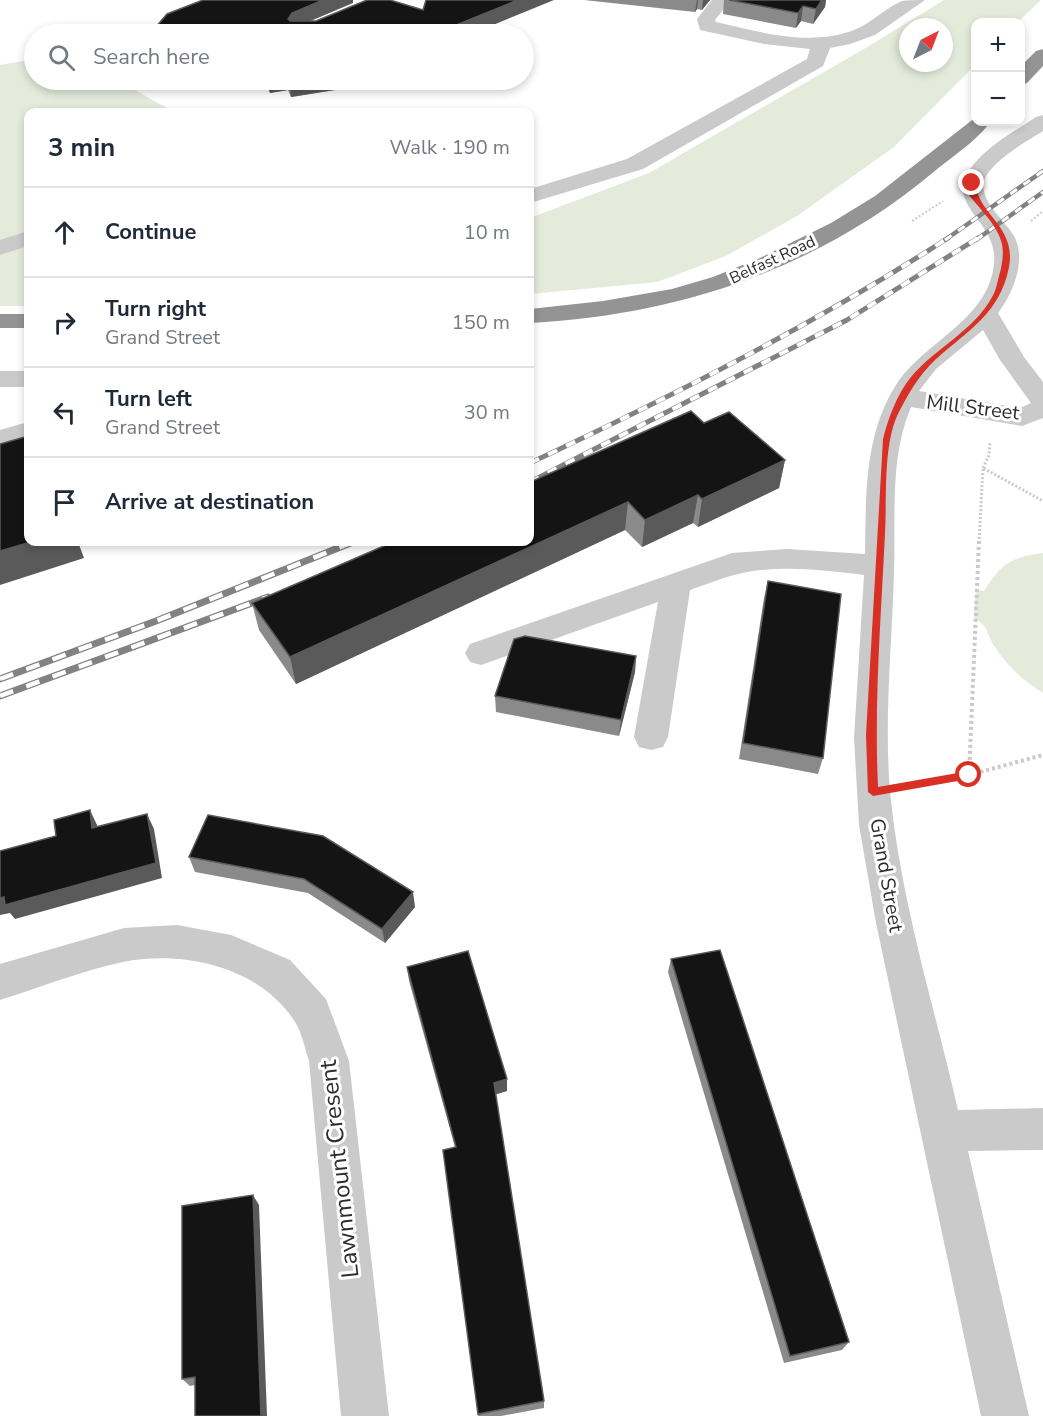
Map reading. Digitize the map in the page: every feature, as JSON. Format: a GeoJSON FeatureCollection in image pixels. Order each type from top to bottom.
{"type":"FeatureCollection","features":[{"type":"Feature","properties":{"kind":"highway"},"geometry":{"type":"LineString","coordinates":[[1025,74],[1043,55]]}},
{"type":"Feature","properties":{"kind":"highway","name":"Belfast Road"},"geometry":{"type":"LineString","coordinates":[[534,316],[602,310],[661,299],[732,278],[786,255],[860,214],[902,186],[975,126]]}},
{"type":"Feature","properties":{"kind":"highway"},"geometry":{"type":"LineString","coordinates":[[0,321],[24,321]]}},
{"type":"Feature","properties":{"kind":"street"},"geometry":{"type":"LineString","coordinates":[[722,0],[706,19],[707,26],[767,40],[822,43],[860,35],[916,0]]}},
{"type":"Feature","properties":{"kind":"street"},"geometry":{"type":"LineString","coordinates":[[534,195],[635,164],[816,62],[822,43]]}},
{"type":"Feature","properties":{"kind":"street","name":"Grand Street"},"geometry":{"type":"LineString","coordinates":[[1005,1416],[887,885],[873,792],[871,735],[887,439],[912,380],[931,359],[961,336],[985,312],[997,296],[1003,281],[1006,266],[1006,243],[993,220],[972,195],[972,183],[976,174],[1043,121]]}},
{"type":"Feature","properties":{"kind":"street"},"geometry":{"type":"LineString","coordinates":[[0,248],[24,239]]}},
{"type":"Feature","properties":{"kind":"street","name":"Mill Street"},"geometry":{"type":"LineString","coordinates":[[985,312],[1013,360],[1043,400]]}},
{"type":"Feature","properties":{"kind":"street"},"geometry":{"type":"LineString","coordinates":[[0,379],[24,379]]}},
{"type":"Feature","properties":{"kind":"street","name":"Mill Street"},"geometry":{"type":"LineString","coordinates":[[902,399],[928,400],[1022,417],[1043,408]]}},
{"type":"Feature","properties":{"kind":"street"},"geometry":{"type":"LineString","coordinates":[[0,439],[24,432]]}},
{"type":"Feature","properties":{"kind":"street"},"geometry":{"type":"LineString","coordinates":[[481,653],[732,564],[762,559],[797,558],[879,566]]}},
{"type":"Feature","properties":{"kind":"street"},"geometry":{"type":"LineString","coordinates":[[651,737],[676,584]]}},
{"type":"Feature","properties":{"kind":"street","name":"Lawnmount Cresent"},"geometry":{"type":"LineString","coordinates":[[0,982],[124,945],[177,942],[231,952],[276,973],[312,1012],[329,1061],[365,1416]]}},
{"type":"Feature","properties":{"kind":"street"},"geometry":{"type":"LineString","coordinates":[[942,1131],[1043,1129]]}},
{"type":"Feature","properties":{"kind":"path"},"geometry":{"type":"LineString","coordinates":[[969,775],[975,599],[983,468],[989,455],[990,436]]}},
{"type":"Feature","properties":{"kind":"path"},"geometry":{"type":"LineString","coordinates":[[983,468],[1043,501]]}},
{"type":"Feature","properties":{"kind":"path"},"geometry":{"type":"LineString","coordinates":[[873,792],[969,775],[1043,755]]}},
{"type":"Feature","properties":{"kind":"green space"},"geometry":{"type":"Polygon","coordinates":[[[944,0],[1041,0],[1022,18],[971,18],[971,69],[894,147],[797,216],[726,256],[657,282],[534,294],[534,216],[649,173],[899,28],[899,72],[953,72],[953,18],[915,18],[944,0]]]}},
{"type":"Feature","properties":{"kind":"green space"},"geometry":{"type":"Polygon","coordinates":[[[24,61],[24,90],[135,90],[167,108],[24,108],[24,306],[0,306],[0,65],[24,61]]]}},
{"type":"Feature","properties":{"kind":"green space"},"geometry":{"type":"Polygon","coordinates":[[[1043,553],[1043,693],[1010,667],[995,647],[985,628],[974,618],[976,590],[984,591],[1001,568],[1008,563],[1022,557],[1043,553]]]}},
{"type":"Feature","properties":{"kind":"building"},"geometry":{"type":"Polygon","coordinates":[[[203,0],[323,0],[292,13],[288,19],[290,21],[316,21],[367,0],[390,0],[423,10],[426,0],[518,0],[459,24],[158,24],[167,14],[203,0]]]}},
{"type":"Feature","properties":{"kind":"building"},"geometry":{"type":"Polygon","coordinates":[[[729,0],[822,0],[816,9],[803,6],[798,13],[729,0]]]}},
{"type":"Feature","properties":{"kind":"building"},"geometry":{"type":"Polygon","coordinates":[[[691,411],[704,423],[729,412],[785,460],[702,499],[698,495],[645,520],[628,502],[534,545],[534,480],[691,411]]]}},
{"type":"Feature","properties":{"kind":"building"},"geometry":{"type":"Polygon","coordinates":[[[24,437],[24,544],[0,551],[0,444],[24,437]]]}},
{"type":"Feature","properties":{"kind":"building"},"geometry":{"type":"Polygon","coordinates":[[[384,546],[532,546],[290,657],[252,603],[384,546]]]}},
{"type":"Feature","properties":{"kind":"building"},"geometry":{"type":"Polygon","coordinates":[[[768,581],[841,594],[823,758],[743,743],[768,581]]]}},
{"type":"Feature","properties":{"kind":"building"},"geometry":{"type":"Polygon","coordinates":[[[525,636],[636,656],[621,720],[495,696],[514,639],[525,636]]]}},
{"type":"Feature","properties":{"kind":"building"},"geometry":{"type":"Polygon","coordinates":[[[90,810],[92,828],[147,814],[156,863],[5,905],[4,897],[0,898],[0,851],[56,836],[54,820],[90,810]]]}},
{"type":"Feature","properties":{"kind":"building"},"geometry":{"type":"Polygon","coordinates":[[[208,815],[323,836],[413,892],[382,929],[304,879],[189,857],[208,815]]]}},
{"type":"Feature","properties":{"kind":"building"},"geometry":{"type":"Polygon","coordinates":[[[720,950],[849,1342],[790,1356],[671,959],[720,950]]]}},
{"type":"Feature","properties":{"kind":"building"},"geometry":{"type":"Polygon","coordinates":[[[468,951],[507,1079],[494,1083],[544,1401],[478,1414],[443,1150],[456,1147],[407,967],[468,951]]]}},
{"type":"Feature","properties":{"kind":"building"},"geometry":{"type":"Polygon","coordinates":[[[253,1195],[261,1416],[195,1416],[195,1377],[182,1379],[182,1206],[253,1195]]]}},
{"type":"Feature","properties":{"kind":"railway"},"geometry":{"type":"LineString","coordinates":[[946,239],[1043,171]]}},
{"type":"Feature","properties":{"kind":"railway"},"geometry":{"type":"LineString","coordinates":[[976,240],[1043,192]]}},
{"type":"Feature","properties":{"kind":"railway"},"geometry":{"type":"LineString","coordinates":[[534,480],[847,320],[978,238]]}},
{"type":"Feature","properties":{"kind":"railway"},"geometry":{"type":"LineString","coordinates":[[534,461],[743,358],[847,300],[946,239]]}},
{"type":"Feature","properties":{"kind":"railway"},"geometry":{"type":"LineString","coordinates":[[0,679],[156,621],[343,546]]}},
{"type":"Feature","properties":{"kind":"railway"},"geometry":{"type":"LineString","coordinates":[[0,696],[268,597]]}},
{"type":"Feature","properties":{"kind":"route"},"geometry":{"type":"LineString","coordinates":[[969,775],[873,792],[871,735],[883,487],[887,439],[892,418],[912,380],[931,359],[961,336],[985,312],[997,296],[1006,266],[1006,243],[993,220],[972,195],[972,183]]}}]}
